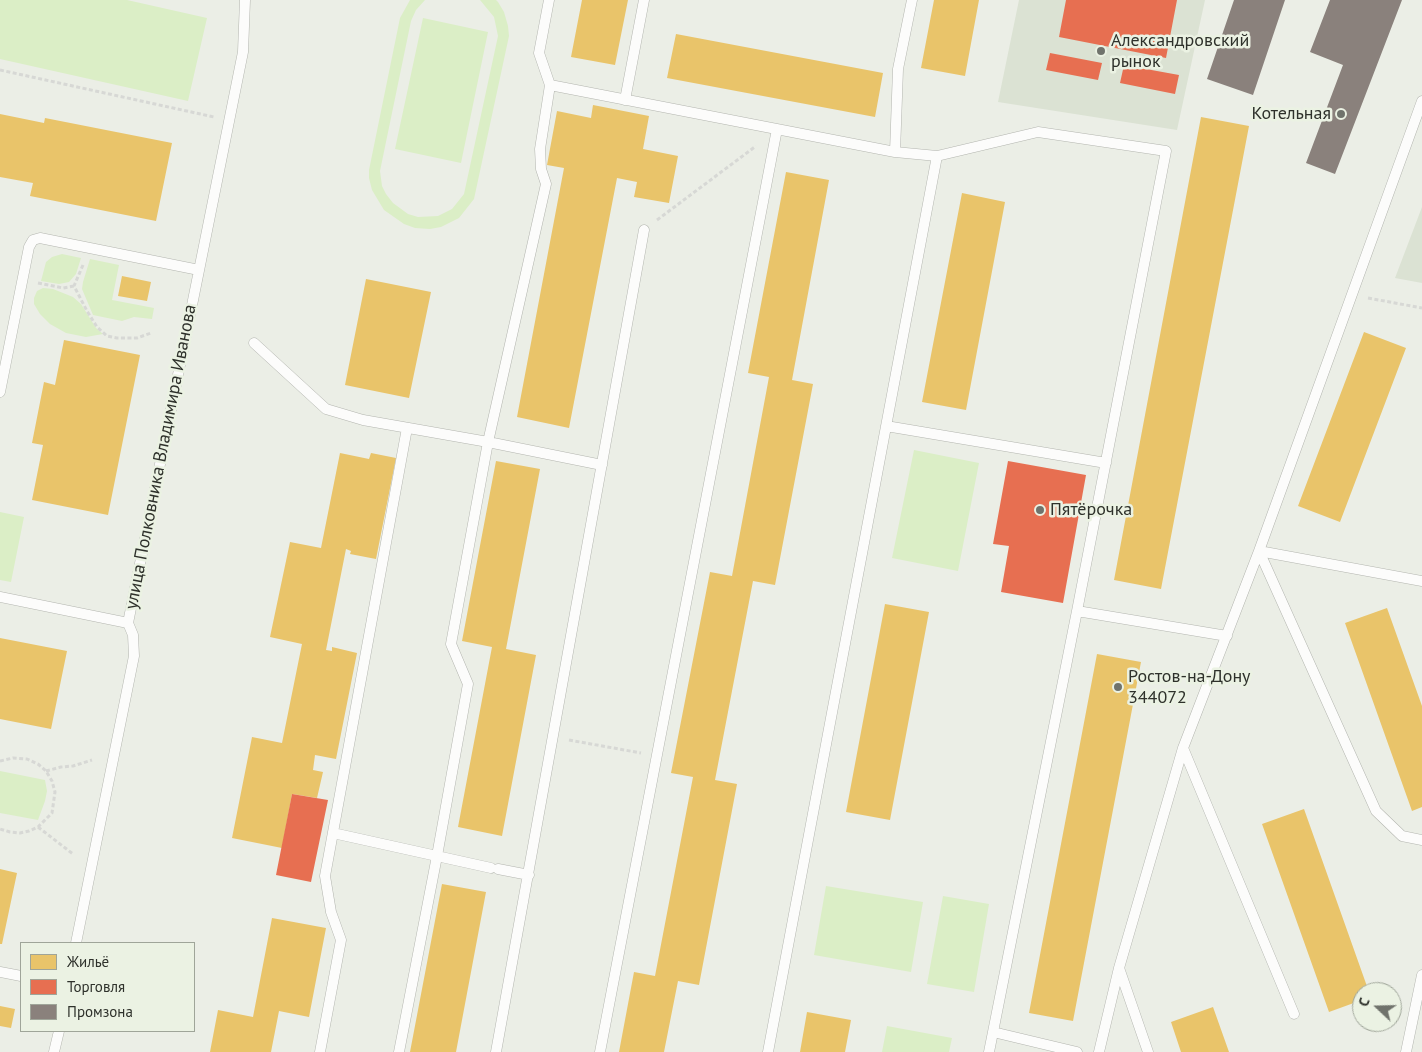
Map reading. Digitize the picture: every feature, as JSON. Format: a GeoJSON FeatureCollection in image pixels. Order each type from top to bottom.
{"type":"FeatureCollection","features":[{"type":"Feature","properties":{"kind":"lane","name":"улица Полковника Владимира Иванова"},"geometry":{"type":"LineString","coordinates":[[76,942],[134,656],[133,635],[128,623],[243,52],[245,0]]}},
{"type":"Feature","properties":{"kind":"lane"},"geometry":{"type":"LineString","coordinates":[[399,1052],[468,684],[451,644],[488,442],[546,184],[541,169],[540,149],[550,85],[539,53],[549,0]]}},
{"type":"Feature","properties":{"kind":"lane"},"geometry":{"type":"LineString","coordinates":[[625,100],[644,0]]}},
{"type":"Feature","properties":{"kind":"lane"},"geometry":{"type":"LineString","coordinates":[[895,152],[898,69],[912,0]]}},
{"type":"Feature","properties":{"kind":"lane"},"geometry":{"type":"LineString","coordinates":[[550,85],[895,152],[937,156],[1038,132],[1166,151],[1077,612],[989,1052]]}},
{"type":"Feature","properties":{"kind":"lane"},"geometry":{"type":"LineString","coordinates":[[1099,1052],[1119,968],[1183,748],[1259,551],[1422,101]]}},
{"type":"Feature","properties":{"kind":"lane"},"geometry":{"type":"LineString","coordinates":[[600,1052],[777,129]]}},
{"type":"Feature","properties":{"kind":"lane"},"geometry":{"type":"LineString","coordinates":[[768,1052],[937,156]]}},
{"type":"Feature","properties":{"kind":"lane"},"geometry":{"type":"LineString","coordinates":[[496,1052],[644,230]]}},
{"type":"Feature","properties":{"kind":"lane"},"geometry":{"type":"LineString","coordinates":[[0,392],[29,247],[33,240],[40,238],[199,270]]}},
{"type":"Feature","properties":{"kind":"lane"},"geometry":{"type":"LineString","coordinates":[[254,343],[326,409],[364,420],[602,465]]}},
{"type":"Feature","properties":{"kind":"lane"},"geometry":{"type":"LineString","coordinates":[[886,426],[1106,463]]}},
{"type":"Feature","properties":{"kind":"lane"},"geometry":{"type":"LineString","coordinates":[[320,1052],[341,940],[331,912],[325,876],[407,428]]}},
{"type":"Feature","properties":{"kind":"lane"},"geometry":{"type":"LineString","coordinates":[[1259,551],[1422,581]]}},
{"type":"Feature","properties":{"kind":"lane"},"geometry":{"type":"LineString","coordinates":[[1259,551],[1376,811],[1402,836],[1422,840]]}},
{"type":"Feature","properties":{"kind":"lane"},"geometry":{"type":"LineString","coordinates":[[0,597],[128,623]]}},
{"type":"Feature","properties":{"kind":"lane"},"geometry":{"type":"LineString","coordinates":[[1077,612],[1227,636]]}},
{"type":"Feature","properties":{"kind":"lane"},"geometry":{"type":"LineString","coordinates":[[1183,748],[1294,1014]]}},
{"type":"Feature","properties":{"kind":"lane"},"geometry":{"type":"LineString","coordinates":[[333,833],[529,875]]}},
{"type":"Feature","properties":{"kind":"lane"},"geometry":{"type":"LineString","coordinates":[[1119,968],[1148,1052]]}},
{"type":"Feature","properties":{"kind":"lane"},"geometry":{"type":"LineString","coordinates":[[0,972],[20,976]]}},
{"type":"Feature","properties":{"kind":"lane"},"geometry":{"type":"LineString","coordinates":[[1406,1052],[1422,975]]}},
{"type":"Feature","properties":{"kind":"lane"},"geometry":{"type":"LineString","coordinates":[[54,1052],[59,1032]]}},
{"type":"Feature","properties":{"kind":"lane"},"geometry":{"type":"LineString","coordinates":[[993,1032],[1077,1052]]}},
{"type":"Feature","properties":{"kind":"path"},"geometry":{"type":"LineString","coordinates":[[0,70],[229,120]]}},
{"type":"Feature","properties":{"kind":"path"},"geometry":{"type":"LineString","coordinates":[[644,230],[777,129]]}},
{"type":"Feature","properties":{"kind":"path"},"geometry":{"type":"LineString","coordinates":[[85,259],[74,286],[97,327],[108,336],[127,339],[151,333]]}},
{"type":"Feature","properties":{"kind":"path"},"geometry":{"type":"LineString","coordinates":[[36,282],[63,288],[74,286]]}},
{"type":"Feature","properties":{"kind":"path"},"geometry":{"type":"LineString","coordinates":[[1363,297],[1422,308]]}},
{"type":"Feature","properties":{"kind":"path"},"geometry":{"type":"LineString","coordinates":[[553,738],[657,756]]}},
{"type":"Feature","properties":{"kind":"path"},"geometry":{"type":"LineString","coordinates":[[0,829],[20,833],[38,827],[52,812],[55,792],[52,781],[46,771],[38,764],[13,758],[1,760]]}},
{"type":"Feature","properties":{"kind":"path"},"geometry":{"type":"LineString","coordinates":[[46,771],[92,760]]}},
{"type":"Feature","properties":{"kind":"path"},"geometry":{"type":"LineString","coordinates":[[38,827],[73,854]]}},
{"type":"Feature","properties":{"kind":"shaded area","name":"Александровский рынок"},"geometry":{"type":"Polygon","coordinates":[[[1019,0],[1205,0],[1177,130],[998,102],[1019,0]]]}},
{"type":"Feature","properties":{"kind":"shaded area"},"geometry":{"type":"Polygon","coordinates":[[[1422,207],[1422,283],[1395,278],[1422,207]]]}},
{"type":"Feature","properties":{"kind":"green space"},"geometry":{"type":"Polygon","coordinates":[[[0,0],[127,0],[207,18],[188,101],[0,59],[0,0]]]}},
{"type":"Feature","properties":{"kind":"green space"},"geometry":{"type":"Polygon","coordinates":[[[410,0],[425,0],[416,10],[411,21],[380,171],[382,186],[386,194],[393,203],[408,214],[418,217],[438,216],[452,209],[464,194],[498,36],[494,17],[480,0],[496,0],[498,2],[504,12],[509,36],[474,199],[459,218],[441,227],[430,229],[415,228],[404,224],[384,210],[372,190],[369,178],[369,170],[400,18],[410,0]]]}},
{"type":"Feature","properties":{"kind":"green space"},"geometry":{"type":"Polygon","coordinates":[[[423,18],[488,32],[461,163],[395,149],[423,18]]]}},
{"type":"Feature","properties":{"kind":"green space"},"geometry":{"type":"Polygon","coordinates":[[[62,254],[81,258],[76,274],[69,282],[59,284],[41,281],[46,262],[52,257],[62,254]]]}},
{"type":"Feature","properties":{"kind":"green space"},"geometry":{"type":"Polygon","coordinates":[[[90,259],[119,265],[112,300],[154,308],[152,319],[134,317],[122,321],[93,315],[82,289],[90,259]]]}},
{"type":"Feature","properties":{"kind":"green space"},"geometry":{"type":"Polygon","coordinates":[[[43,288],[53,289],[73,297],[81,304],[96,328],[103,334],[86,337],[66,333],[50,324],[40,314],[34,304],[37,291],[43,288]]]}},
{"type":"Feature","properties":{"kind":"green space"},"geometry":{"type":"Polygon","coordinates":[[[914,450],[979,463],[958,571],[892,558],[914,450]]]}},
{"type":"Feature","properties":{"kind":"green space"},"geometry":{"type":"Polygon","coordinates":[[[0,512],[24,517],[11,582],[0,580],[0,512]]]}},
{"type":"Feature","properties":{"kind":"green space"},"geometry":{"type":"Polygon","coordinates":[[[0,771],[45,780],[47,791],[38,820],[0,813],[0,771]]]}},
{"type":"Feature","properties":{"kind":"green space"},"geometry":{"type":"Polygon","coordinates":[[[826,886],[923,902],[911,972],[814,955],[826,886]]]}},
{"type":"Feature","properties":{"kind":"green space"},"geometry":{"type":"Polygon","coordinates":[[[943,896],[989,904],[974,992],[927,984],[943,896]]]}},
{"type":"Feature","properties":{"kind":"green space"},"geometry":{"type":"Polygon","coordinates":[[[887,1026],[952,1038],[949,1052],[882,1052],[887,1026]]]}},
{"type":"Feature","properties":{"kind":"building: Жильё"},"geometry":{"type":"Polygon","coordinates":[[[582,0],[628,0],[615,65],[571,57],[582,0]]]}},
{"type":"Feature","properties":{"kind":"building: Жильё"},"geometry":{"type":"Polygon","coordinates":[[[934,0],[979,0],[965,76],[921,68],[934,0]]]}},
{"type":"Feature","properties":{"kind":"building: Жильё"},"geometry":{"type":"Polygon","coordinates":[[[676,34],[883,73],[875,117],[667,78],[676,34]]]}},
{"type":"Feature","properties":{"kind":"building: Жильё"},"geometry":{"type":"Polygon","coordinates":[[[593,105],[649,116],[643,149],[678,156],[669,203],[634,197],[637,182],[617,178],[569,428],[517,417],[564,168],[547,165],[557,111],[591,118],[593,105]]]}},
{"type":"Feature","properties":{"kind":"building: Жильё"},"geometry":{"type":"Polygon","coordinates":[[[0,114],[44,123],[45,118],[172,143],[156,221],[30,196],[33,183],[0,177],[0,114]]]}},
{"type":"Feature","properties":{"kind":"building: Жильё"},"geometry":{"type":"Polygon","coordinates":[[[1201,117],[1249,126],[1161,589],[1114,580],[1201,117]]]}},
{"type":"Feature","properties":{"kind":"building: Жильё"},"geometry":{"type":"Polygon","coordinates":[[[786,172],[829,180],[792,380],[813,384],[775,585],[753,581],[715,780],[737,784],[699,985],[678,981],[664,1052],[619,1052],[634,972],[655,976],[693,777],[671,773],[710,572],[732,576],[769,377],[748,373],[786,172]]]}},
{"type":"Feature","properties":{"kind":"building: Жильё"},"geometry":{"type":"Polygon","coordinates":[[[962,193],[1005,202],[966,410],[922,402],[962,193]]]}},
{"type":"Feature","properties":{"kind":"building: Жильё"},"geometry":{"type":"Polygon","coordinates":[[[122,276],[151,282],[147,301],[118,296],[122,276]]]}},
{"type":"Feature","properties":{"kind":"building: Жильё"},"geometry":{"type":"Polygon","coordinates":[[[366,279],[431,292],[409,398],[345,385],[366,279]]]}},
{"type":"Feature","properties":{"kind":"building: Жильё"},"geometry":{"type":"Polygon","coordinates":[[[1364,332],[1406,348],[1340,522],[1298,506],[1364,332]]]}},
{"type":"Feature","properties":{"kind":"building: Жильё"},"geometry":{"type":"Polygon","coordinates":[[[64,340],[140,355],[108,515],[32,500],[43,445],[32,443],[44,382],[55,385],[64,340]]]}},
{"type":"Feature","properties":{"kind":"building: Жильё"},"geometry":{"type":"Polygon","coordinates":[[[340,453],[369,459],[371,453],[396,458],[376,559],[350,554],[351,551],[346,549],[326,650],[332,651],[332,647],[357,653],[336,759],[315,755],[313,770],[323,772],[317,798],[292,794],[282,848],[232,838],[252,737],[282,743],[302,644],[270,637],[290,542],[321,548],[340,453]]]}},
{"type":"Feature","properties":{"kind":"building: Жильё"},"geometry":{"type":"Polygon","coordinates":[[[496,461],[540,469],[506,649],[536,655],[502,836],[458,827],[492,647],[462,641],[496,461]]]}},
{"type":"Feature","properties":{"kind":"building: Жильё"},"geometry":{"type":"Polygon","coordinates":[[[885,604],[929,612],[890,820],[846,812],[885,604]]]}},
{"type":"Feature","properties":{"kind":"building: Жильё"},"geometry":{"type":"Polygon","coordinates":[[[1387,608],[1422,706],[1422,807],[1412,811],[1345,623],[1387,608]]]}},
{"type":"Feature","properties":{"kind":"building: Жильё"},"geometry":{"type":"Polygon","coordinates":[[[0,638],[67,651],[51,729],[0,719],[0,638]]]}},
{"type":"Feature","properties":{"kind":"building: Жильё"},"geometry":{"type":"Polygon","coordinates":[[[1097,654],[1141,662],[1073,1021],[1029,1013],[1097,654]]]}},
{"type":"Feature","properties":{"kind":"building: Жильё"},"geometry":{"type":"Polygon","coordinates":[[[1304,809],[1365,982],[1352,982],[1352,1004],[1329,1012],[1262,824],[1304,809]]]}},
{"type":"Feature","properties":{"kind":"building: Жильё"},"geometry":{"type":"Polygon","coordinates":[[[0,869],[17,873],[2,944],[0,944],[0,869]]]}},
{"type":"Feature","properties":{"kind":"building: Жильё"},"geometry":{"type":"Polygon","coordinates":[[[442,884],[486,892],[456,1052],[410,1052],[442,884]]]}},
{"type":"Feature","properties":{"kind":"building: Жильё"},"geometry":{"type":"Polygon","coordinates":[[[272,918],[326,928],[309,1017],[279,1011],[271,1052],[210,1052],[218,1010],[253,1017],[272,918]]]}},
{"type":"Feature","properties":{"kind":"building: Жильё"},"geometry":{"type":"Polygon","coordinates":[[[0,1006],[15,1009],[11,1028],[0,1026],[0,1006]]]}},
{"type":"Feature","properties":{"kind":"building: Жильё"},"geometry":{"type":"Polygon","coordinates":[[[1213,1007],[1229,1052],[1181,1052],[1171,1022],[1213,1007]]]}},
{"type":"Feature","properties":{"kind":"building: Жильё"},"geometry":{"type":"Polygon","coordinates":[[[807,1012],[851,1020],[845,1052],[800,1052],[807,1012]]]}},
{"type":"Feature","properties":{"kind":"building: Торговля"},"geometry":{"type":"Polygon","coordinates":[[[1066,0],[1177,0],[1166,58],[1059,37],[1066,0]]]}},
{"type":"Feature","properties":{"kind":"building: Торговля"},"geometry":{"type":"Polygon","coordinates":[[[1050,53],[1102,63],[1098,80],[1046,70],[1050,53]]]}},
{"type":"Feature","properties":{"kind":"building: Торговля"},"geometry":{"type":"Polygon","coordinates":[[[1124,65],[1179,75],[1175,94],[1120,83],[1124,65]]]}},
{"type":"Feature","properties":{"kind":"building: Торговля","name":"Пятёрочка"},"geometry":{"type":"Polygon","coordinates":[[[1008,461],[1086,475],[1063,603],[1001,592],[1009,546],[993,544],[1008,461]]]}},
{"type":"Feature","properties":{"kind":"building: Торговля"},"geometry":{"type":"Polygon","coordinates":[[[292,794],[328,800],[311,882],[276,875],[292,794]]]}},
{"type":"Feature","properties":{"kind":"building: Промзона"},"geometry":{"type":"Polygon","coordinates":[[[1234,0],[1285,0],[1253,95],[1207,79],[1234,0]]]}},
{"type":"Feature","properties":{"kind":"building: Промзона","name":"Котельная"},"geometry":{"type":"Polygon","coordinates":[[[1330,0],[1402,0],[1335,174],[1306,163],[1343,65],[1310,52],[1330,0]]]}},
{"type":"Feature","properties":{"kind":"place","name":"Александровский рынок"},"geometry":{"type":"Point","coordinates":[1101,51]}},
{"type":"Feature","properties":{"kind":"place","name":"Котельная"},"geometry":{"type":"Point","coordinates":[1341,114]}},
{"type":"Feature","properties":{"kind":"place","name":"Пятёрочка"},"geometry":{"type":"Point","coordinates":[1040,510]}},
{"type":"Feature","properties":{"kind":"place","name":"Ростов-на-Дону 344072"},"geometry":{"type":"Point","coordinates":[1118,687]}}]}
